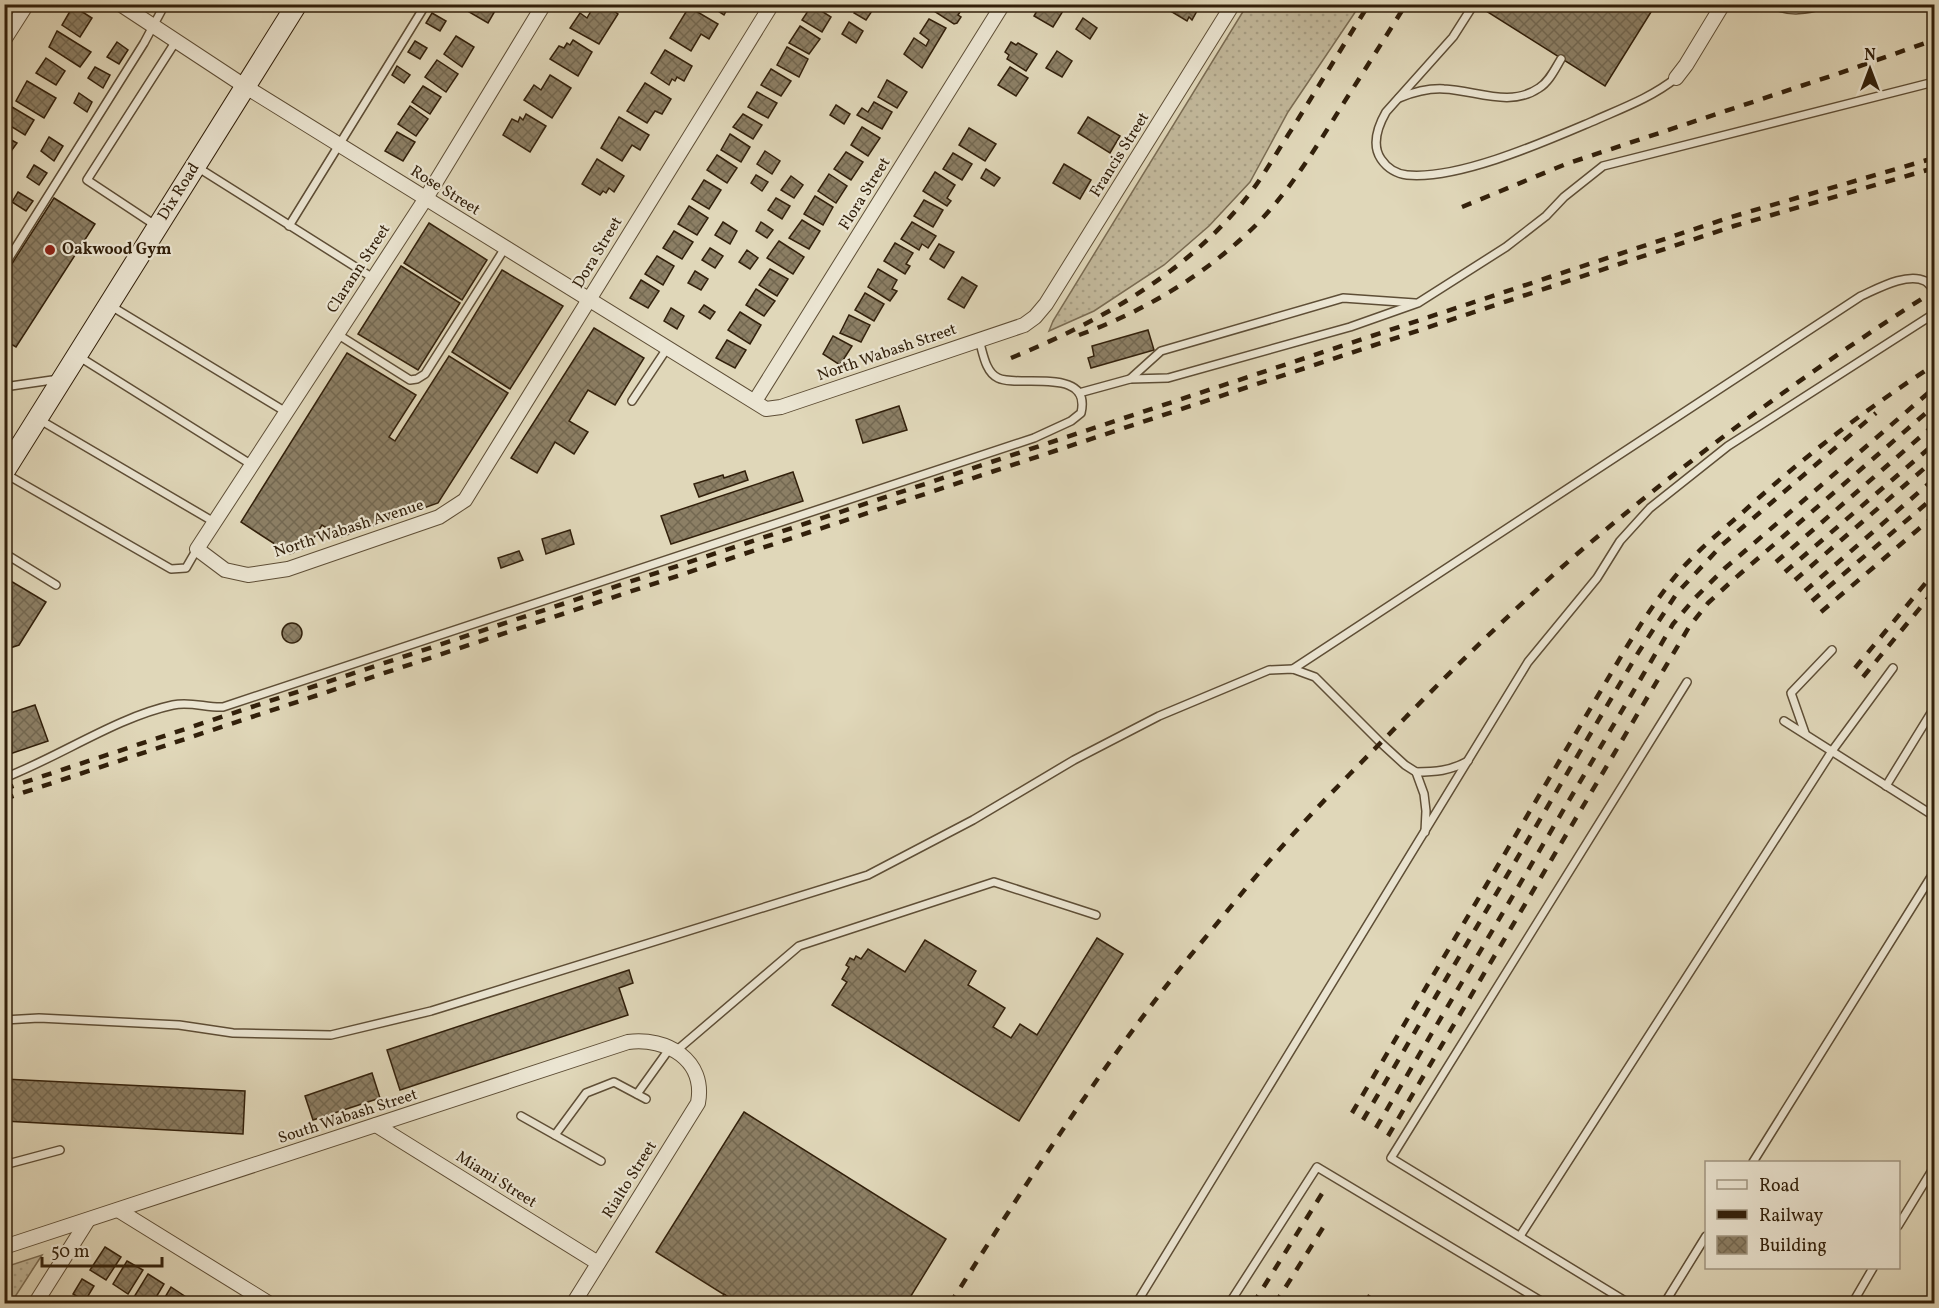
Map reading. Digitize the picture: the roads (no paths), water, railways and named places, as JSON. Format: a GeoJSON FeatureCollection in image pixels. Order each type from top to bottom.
{"type":"FeatureCollection","features":[{"type":"Feature","properties":{"kind":"main road","name":"Dix Road"},"geometry":{"type":"LineString","coordinates":[[4,472],[296,5]]}},
{"type":"Feature","properties":{"kind":"street"},"geometry":{"type":"LineString","coordinates":[[4,40],[27,4]]}},
{"type":"Feature","properties":{"kind":"street","name":"Rose Street"},"geometry":{"type":"LineString","coordinates":[[120,4],[246,87],[755,401]]}},
{"type":"Feature","properties":{"kind":"street","name":"Clarann Street"},"geometry":{"type":"LineString","coordinates":[[197,549],[426,198],[544,4]]}},
{"type":"Feature","properties":{"kind":"street","name":"Dora Street"},"geometry":{"type":"LineString","coordinates":[[447,513],[465,500],[772,4]]}},
{"type":"Feature","properties":{"kind":"street","name":"Flora Street"},"geometry":{"type":"LineString","coordinates":[[755,401],[1002,4]]}},
{"type":"Feature","properties":{"kind":"street","name":"Francis Street"},"geometry":{"type":"LineString","coordinates":[[1030,321],[1046,304],[1233,4]]}},
{"type":"Feature","properties":{"kind":"street"},"geometry":{"type":"LineString","coordinates":[[1676,78],[1723,4]]}},
{"type":"Feature","properties":{"kind":"street","name":"North Wabash Street"},"geometry":{"type":"LineString","coordinates":[[755,401],[766,409],[781,407],[1024,325],[1030,321]]}},
{"type":"Feature","properties":{"kind":"street","name":"North Wabash Avenue"},"geometry":{"type":"LineString","coordinates":[[197,549],[225,570],[248,575],[288,569],[447,513]]}},
{"type":"Feature","properties":{"kind":"street","name":"South Wabash Street"},"geometry":{"type":"LineString","coordinates":[[4,1246],[628,1042],[652,1042],[673,1050]]}},
{"type":"Feature","properties":{"kind":"street","name":"Rialto Street"},"geometry":{"type":"LineString","coordinates":[[573,1304],[698,1103],[700,1082],[689,1063],[673,1050]]}},
{"type":"Feature","properties":{"kind":"street","name":"Miami Street"},"geometry":{"type":"LineString","coordinates":[[376,1125],[598,1263]]}},
{"type":"Feature","properties":{"kind":"street"},"geometry":{"type":"LineString","coordinates":[[118,1210],[270,1304]]}},
{"type":"Feature","properties":{"kind":"street"},"geometry":{"type":"LineString","coordinates":[[35,1304],[88,1220]]}},
{"type":"Feature","properties":{"kind":"lane"},"geometry":{"type":"LineString","coordinates":[[4,266],[144,43],[165,4]]}},
{"type":"Feature","properties":{"kind":"lane"},"geometry":{"type":"LineString","coordinates":[[289,226],[426,4]]}},
{"type":"Feature","properties":{"kind":"lane"},"geometry":{"type":"LineString","coordinates":[[1474,4],[1453,37],[1381,120],[1376,144],[1379,157],[1385,165],[1396,172],[1408,175],[1428,174],[1464,168],[1538,144],[1653,94],[1676,78]]}},
{"type":"Feature","properties":{"kind":"lane"},"geometry":{"type":"LineString","coordinates":[[1771,4],[1782,9],[1806,10],[1826,4]]}},
{"type":"Feature","properties":{"kind":"lane"},"geometry":{"type":"LineString","coordinates":[[157,227],[87,180],[176,41]]}},
{"type":"Feature","properties":{"kind":"lane"},"geometry":{"type":"LineString","coordinates":[[1398,99],[1431,89],[1446,89],[1497,98],[1528,94],[1545,83],[1562,59]]}},
{"type":"Feature","properties":{"kind":"lane"},"geometry":{"type":"LineString","coordinates":[[1079,393],[1130,379],[1168,378],[1350,327],[1418,303],[1506,247],[1546,216],[1564,197],[1603,166],[1935,82]]}},
{"type":"Feature","properties":{"kind":"lane"},"geometry":{"type":"LineString","coordinates":[[195,166],[373,278]]}},
{"type":"Feature","properties":{"kind":"lane"},"geometry":{"type":"LineString","coordinates":[[337,334],[410,380],[417,379],[425,374],[505,248]]}},
{"type":"Feature","properties":{"kind":"lane"},"geometry":{"type":"LineString","coordinates":[[1293,669],[1861,297],[1893,282],[1914,278],[1926,281],[1935,291]]}},
{"type":"Feature","properties":{"kind":"lane"},"geometry":{"type":"LineString","coordinates":[[1130,379],[1161,351],[1343,298],[1418,303]]}},
{"type":"Feature","properties":{"kind":"lane"},"geometry":{"type":"LineString","coordinates":[[109,304],[287,413]]}},
{"type":"Feature","properties":{"kind":"lane"},"geometry":{"type":"LineString","coordinates":[[1136,1304],[1528,662],[1596,578],[1620,541],[1650,508],[1728,446],[1932,315],[1935,309]]}},
{"type":"Feature","properties":{"kind":"lane"},"geometry":{"type":"LineString","coordinates":[[4,778],[162,708],[185,703],[209,708],[223,707],[1034,438],[1071,421],[1081,413],[1082,400],[1079,393],[1061,382],[1010,381],[998,378],[989,370],[979,340]]}},
{"type":"Feature","properties":{"kind":"lane"},"geometry":{"type":"LineString","coordinates":[[632,401],[668,347]]}},
{"type":"Feature","properties":{"kind":"lane"},"geometry":{"type":"LineString","coordinates":[[78,356],[252,465]]}},
{"type":"Feature","properties":{"kind":"lane"},"geometry":{"type":"LineString","coordinates":[[4,387],[64,379]]}},
{"type":"Feature","properties":{"kind":"lane"},"geometry":{"type":"LineString","coordinates":[[38,419],[213,522]]}},
{"type":"Feature","properties":{"kind":"lane"},"geometry":{"type":"LineString","coordinates":[[4,472],[171,569],[186,568],[197,549]]}},
{"type":"Feature","properties":{"kind":"lane"},"geometry":{"type":"LineString","coordinates":[[4,553],[56,585]]}},
{"type":"Feature","properties":{"kind":"lane"},"geometry":{"type":"LineString","coordinates":[[1805,734],[1791,693],[1832,650]]}},
{"type":"Feature","properties":{"kind":"lane"},"geometry":{"type":"LineString","coordinates":[[1520,1236],[1832,751],[1893,668]]}},
{"type":"Feature","properties":{"kind":"lane"},"geometry":{"type":"LineString","coordinates":[[4,1020],[39,1018],[179,1025],[233,1032],[331,1035],[431,1011],[868,875],[974,820],[1074,760],[1159,716],[1269,670],[1293,669],[1315,677],[1381,743],[1416,771],[1439,772],[1455,768],[1468,760]]}},
{"type":"Feature","properties":{"kind":"lane"},"geometry":{"type":"LineString","coordinates":[[1630,1304],[1391,1158],[1687,682]]}},
{"type":"Feature","properties":{"kind":"lane"},"geometry":{"type":"LineString","coordinates":[[1886,786],[1935,708]]}},
{"type":"Feature","properties":{"kind":"lane"},"geometry":{"type":"LineString","coordinates":[[1784,721],[1935,816]]}},
{"type":"Feature","properties":{"kind":"lane"},"geometry":{"type":"LineString","coordinates":[[1416,771],[1424,794],[1425,831]]}},
{"type":"Feature","properties":{"kind":"lane"},"geometry":{"type":"LineString","coordinates":[[1754,1161],[1935,872]]}},
{"type":"Feature","properties":{"kind":"lane"},"geometry":{"type":"LineString","coordinates":[[637,1094],[673,1050],[799,946],[994,882],[1096,915]]}},
{"type":"Feature","properties":{"kind":"lane"},"geometry":{"type":"LineString","coordinates":[[555,1135],[586,1093],[614,1082],[646,1099]]}},
{"type":"Feature","properties":{"kind":"lane"},"geometry":{"type":"LineString","coordinates":[[521,1116],[601,1161]]}},
{"type":"Feature","properties":{"kind":"lane"},"geometry":{"type":"LineString","coordinates":[[4,1165],[60,1150]]}},
{"type":"Feature","properties":{"kind":"lane"},"geometry":{"type":"LineString","coordinates":[[1229,1304],[1317,1167],[1546,1304]]}},
{"type":"Feature","properties":{"kind":"lane"},"geometry":{"type":"LineString","coordinates":[[1900,1224],[1935,1167]]}},
{"type":"Feature","properties":{"kind":"lane"},"geometry":{"type":"LineString","coordinates":[[1664,1304],[1705,1239]]}},
{"type":"Feature","properties":{"kind":"lane"},"geometry":{"type":"LineString","coordinates":[[1852,1304],[1872,1269]]}},
{"type":"Feature","properties":{"kind":"railway"},"geometry":{"type":"LineString","coordinates":[[1011,358],[1076,329],[1138,294],[1167,274],[1220,228],[1263,175],[1369,4]]}},
{"type":"Feature","properties":{"kind":"railway"},"geometry":{"type":"LineString","coordinates":[[1079,335],[1127,315],[1173,290],[1216,260],[1255,226],[1302,168],[1406,4]]}},
{"type":"Feature","properties":{"kind":"railway"},"geometry":{"type":"LineString","coordinates":[[1462,207],[1566,164],[1934,40]]}},
{"type":"Feature","properties":{"kind":"railway"},"geometry":{"type":"LineString","coordinates":[[4,789],[1731,217],[1934,158]]}},
{"type":"Feature","properties":{"kind":"railway"},"geometry":{"type":"LineString","coordinates":[[4,799],[1734,226],[1934,168]]}},
{"type":"Feature","properties":{"kind":"railway"},"geometry":{"type":"LineString","coordinates":[[950,1304],[1065,1127],[1157,998],[1262,869],[1346,778],[1447,675],[1511,614],[1619,518],[1751,416],[1934,291]]}},
{"type":"Feature","properties":{"kind":"railway"},"geometry":{"type":"LineString","coordinates":[[1352,1113],[1626,648],[1671,582],[1701,549],[1811,454],[1859,417],[1934,365]]}},
{"type":"Feature","properties":{"kind":"railway"},"geometry":{"type":"LineString","coordinates":[[1376,1128],[1673,624],[1724,569],[1934,388]]}},
{"type":"Feature","properties":{"kind":"railway"},"geometry":{"type":"LineString","coordinates":[[1388,1136],[1689,627],[1708,603],[1733,580],[1934,406]]}},
{"type":"Feature","properties":{"kind":"railway"},"geometry":{"type":"LineString","coordinates":[[1363,1120],[1638,653],[1677,593],[1722,545],[1876,413]]}},
{"type":"Feature","properties":{"kind":"railway"},"geometry":{"type":"LineString","coordinates":[[1776,562],[1934,425]]}},
{"type":"Feature","properties":{"kind":"railway"},"geometry":{"type":"LineString","coordinates":[[1785,572],[1934,444]]}},
{"type":"Feature","properties":{"kind":"railway"},"geometry":{"type":"LineString","coordinates":[[1795,580],[1934,460]]}},
{"type":"Feature","properties":{"kind":"railway"},"geometry":{"type":"LineString","coordinates":[[1805,591],[1934,479]]}},
{"type":"Feature","properties":{"kind":"railway"},"geometry":{"type":"LineString","coordinates":[[1812,601],[1934,497]]}},
{"type":"Feature","properties":{"kind":"railway"},"geometry":{"type":"LineString","coordinates":[[1821,612],[1934,516]]}},
{"type":"Feature","properties":{"kind":"railway"},"geometry":{"type":"LineString","coordinates":[[1855,668],[1934,573]]}},
{"type":"Feature","properties":{"kind":"railway"},"geometry":{"type":"LineString","coordinates":[[1863,677],[1934,591]]}},
{"type":"Feature","properties":{"kind":"railway"},"geometry":{"type":"LineString","coordinates":[[1253,1304],[1323,1192]]}},
{"type":"Feature","properties":{"kind":"railway"},"geometry":{"type":"LineString","coordinates":[[1275,1304],[1324,1226]]}},
{"type":"Feature","properties":{"kind":"railway"},"geometry":{"type":"LineString","coordinates":[[1365,1304],[1372,1292]]}},
{"type":"Feature","properties":{"kind":"railway"},"geometry":{"type":"LineString","coordinates":[[1387,1304],[1389,1300]]}},
{"type":"Feature","properties":{"kind":"place","name":"Oakwood Gym"},"geometry":{"type":"Point","coordinates":[50,250]}}]}
